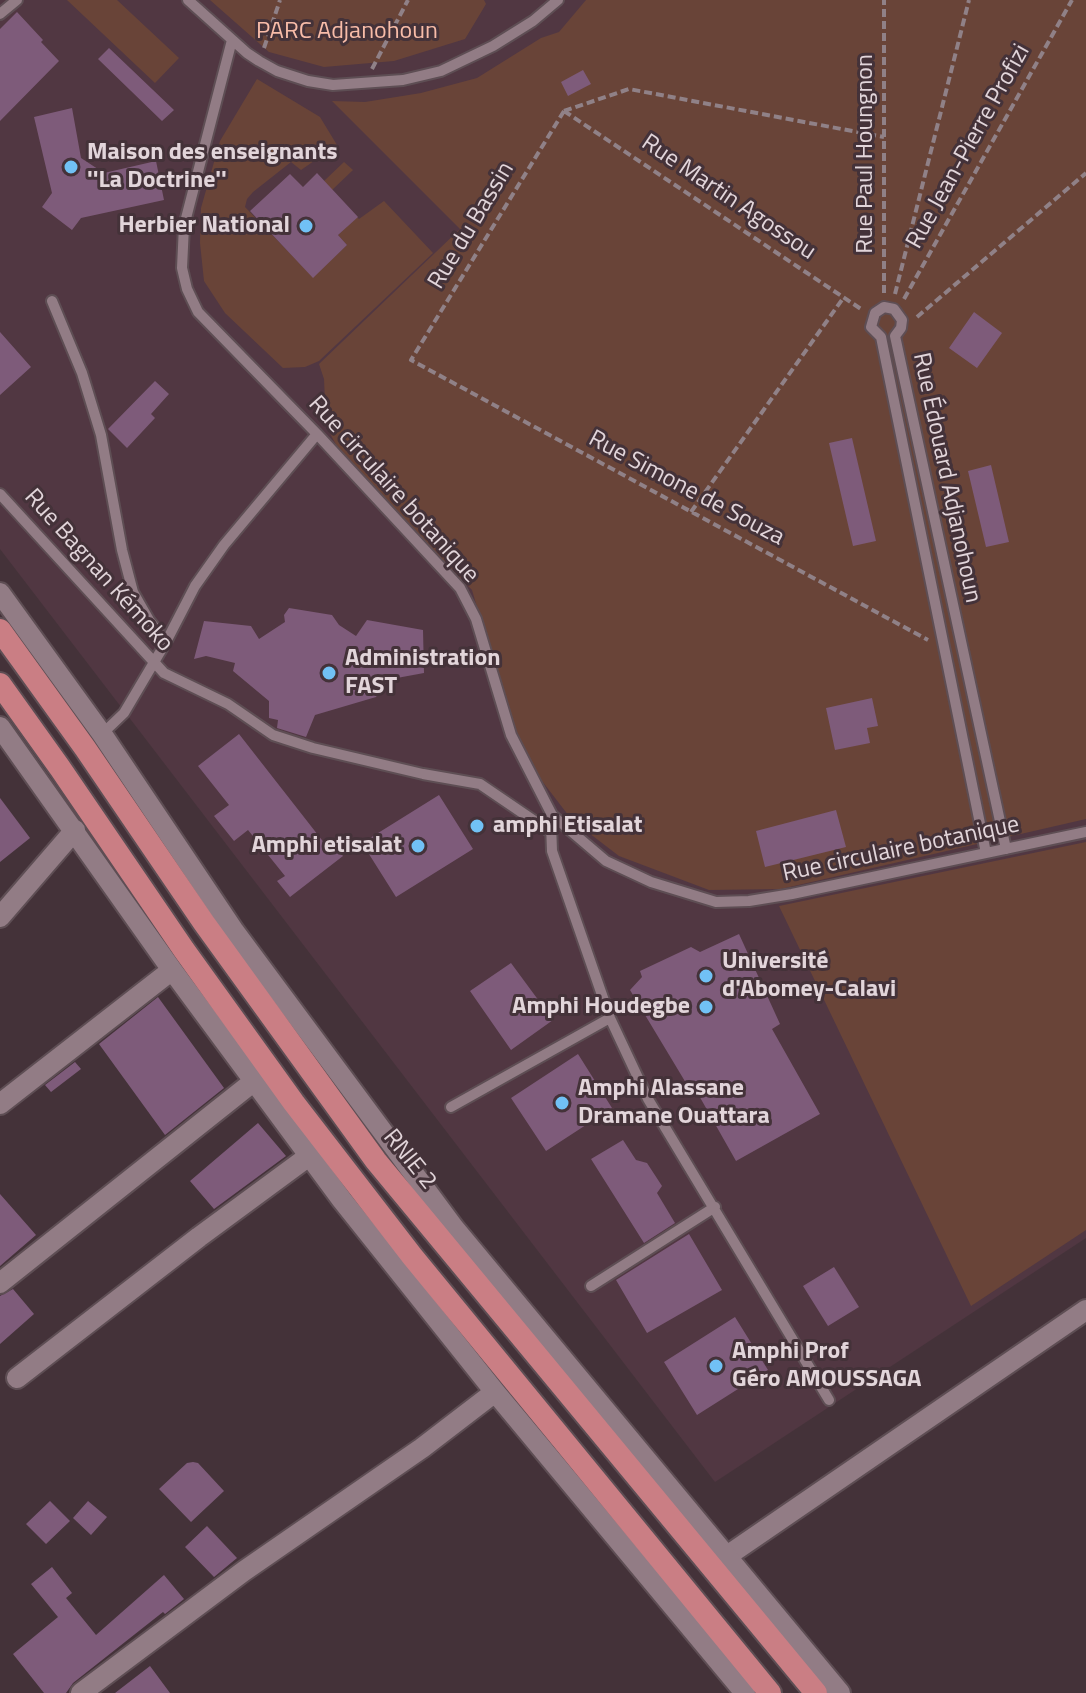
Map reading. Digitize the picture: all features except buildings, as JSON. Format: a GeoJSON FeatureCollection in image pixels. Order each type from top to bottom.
{"type":"FeatureCollection","features":[{"type":"Feature","properties":{"kind":"highway","name":"RNIE 2"},"geometry":{"type":"LineString","coordinates":[[0,630],[94,741],[204,923],[376,1161],[816,1693]]}},
{"type":"Feature","properties":{"kind":"highway"},"geometry":{"type":"LineString","coordinates":[[0,684],[294,1103],[412,1256],[770,1693]]}},
{"type":"Feature","properties":{"kind":"street"},"geometry":{"type":"LineString","coordinates":[[0,593],[94,741],[454,1228],[840,1693]]}},
{"type":"Feature","properties":{"kind":"street"},"geometry":{"type":"LineString","coordinates":[[0,727],[172,970],[309,1156],[495,1392],[745,1693]]}},
{"type":"Feature","properties":{"kind":"street"},"geometry":{"type":"LineString","coordinates":[[0,917],[75,830]]}},
{"type":"Feature","properties":{"kind":"street"},"geometry":{"type":"LineString","coordinates":[[0,1104],[172,970]]}},
{"type":"Feature","properties":{"kind":"street"},"geometry":{"type":"LineString","coordinates":[[0,1283],[253,1082]]}},
{"type":"Feature","properties":{"kind":"street"},"geometry":{"type":"LineString","coordinates":[[17,1378],[309,1156]]}},
{"type":"Feature","properties":{"kind":"street"},"geometry":{"type":"LineString","coordinates":[[727,1556],[1086,1310]]}},
{"type":"Feature","properties":{"kind":"street"},"geometry":{"type":"LineString","coordinates":[[81,1693],[244,1571],[422,1448],[495,1392]]}},
{"type":"Feature","properties":{"kind":"lane"},"geometry":{"type":"LineString","coordinates":[[0,14],[17,0]]}},
{"type":"Feature","properties":{"kind":"lane"},"geometry":{"type":"LineString","coordinates":[[188,0],[259,61],[277,71],[333,85],[403,80],[441,71],[493,46],[533,21],[558,0]]}},
{"type":"Feature","properties":{"kind":"lane","name":"Rue circulaire botanique"},"geometry":{"type":"LineString","coordinates":[[232,40],[184,226],[182,268],[187,289],[198,312],[460,588],[476,619],[511,735],[552,815],[606,861],[651,882],[716,902],[749,901],[792,894],[1086,832]]}},
{"type":"Feature","properties":{"kind":"lane"},"geometry":{"type":"LineString","coordinates":[[52,301],[82,373],[101,435],[133,592],[166,642]]}},
{"type":"Feature","properties":{"kind":"lane"},"geometry":{"type":"LineString","coordinates":[[873,316],[891,309]]}},
{"type":"Feature","properties":{"kind":"lane","name":"Rue Édouard Adjanohoun"},"geometry":{"type":"LineString","coordinates":[[891,309],[902,320],[895,336],[1006,849]]}},
{"type":"Feature","properties":{"kind":"lane","name":"Rue Édouard Adjanohoun"},"geometry":{"type":"LineString","coordinates":[[873,316],[871,327],[881,337],[986,853]]}},
{"type":"Feature","properties":{"kind":"lane"},"geometry":{"type":"LineString","coordinates":[[60,768],[124,713],[195,586],[224,545],[317,434]]}},
{"type":"Feature","properties":{"kind":"lane","name":"Rue Bagnan Kémoko"},"geometry":{"type":"LineString","coordinates":[[0,494],[164,673],[228,704],[273,735],[409,771],[480,784],[549,831]]}},
{"type":"Feature","properties":{"kind":"lane"},"geometry":{"type":"LineString","coordinates":[[552,815],[549,831],[552,851],[610,1018],[648,1099],[829,1400]]}},
{"type":"Feature","properties":{"kind":"lane"},"geometry":{"type":"LineString","coordinates":[[451,1107],[610,1018]]}},
{"type":"Feature","properties":{"kind":"lane"},"geometry":{"type":"LineString","coordinates":[[591,1286],[715,1207]]}},
{"type":"Feature","properties":{"kind":"path"},"geometry":{"type":"LineString","coordinates":[[259,61],[280,0]]}},
{"type":"Feature","properties":{"kind":"path"},"geometry":{"type":"LineString","coordinates":[[364,82],[408,0]]}},
{"type":"Feature","properties":{"kind":"path","name":"Rue Paul Houngnon"},"geometry":{"type":"LineString","coordinates":[[884,0],[884,137],[891,309]]}},
{"type":"Feature","properties":{"kind":"path"},"geometry":{"type":"LineString","coordinates":[[891,309],[969,0]]}},
{"type":"Feature","properties":{"kind":"path","name":"Rue Jean-Pierre Profizi"},"geometry":{"type":"LineString","coordinates":[[891,309],[1072,0]]}},
{"type":"Feature","properties":{"kind":"path"},"geometry":{"type":"LineString","coordinates":[[564,111],[629,89],[884,137]]}},
{"type":"Feature","properties":{"kind":"path","name":"Rue Martin Agossou"},"geometry":{"type":"LineString","coordinates":[[564,111],[873,316]]}},
{"type":"Feature","properties":{"kind":"path","name":"Rue du Bassin"},"geometry":{"type":"LineString","coordinates":[[411,360],[564,111]]}},
{"type":"Feature","properties":{"kind":"path"},"geometry":{"type":"LineString","coordinates":[[899,332],[1086,173]]}},
{"type":"Feature","properties":{"kind":"path"},"geometry":{"type":"LineString","coordinates":[[691,512],[844,297]]}},
{"type":"Feature","properties":{"kind":"path","name":"Rue Simone de Souza"},"geometry":{"type":"LineString","coordinates":[[411,360],[945,649]]}},
{"type":"Feature","properties":{"kind":"shaded area","name":"Université d'Abomey-Calavi"},"geometry":{"type":"Polygon","coordinates":[[[0,0],[1086,0],[1086,1238],[715,1482],[0,549],[0,0]]]}},
{"type":"Feature","properties":{"kind":"green space"},"geometry":{"type":"Polygon","coordinates":[[[67,0],[117,0],[179,58],[155,83],[67,0]]]}},
{"type":"Feature","properties":{"kind":"green space","name":"PARC Adjanohoun"},"geometry":{"type":"Polygon","coordinates":[[[210,0],[484,0],[486,4],[465,39],[394,61],[324,67],[269,52],[210,0]]]}},
{"type":"Feature","properties":{"kind":"green space"},"geometry":{"type":"Polygon","coordinates":[[[586,0],[1086,0],[1086,819],[781,889],[709,890],[619,856],[572,820],[542,781],[515,737],[472,590],[341,454],[326,426],[324,379],[319,364],[460,229],[332,101],[365,102],[421,93],[477,78],[541,38],[559,32],[586,0]]]}},
{"type":"Feature","properties":{"kind":"green space"},"geometry":{"type":"Polygon","coordinates":[[[257,79],[320,117],[337,145],[301,170],[291,162],[253,192],[245,207],[313,277],[347,245],[338,235],[357,217],[359,219],[384,201],[433,253],[319,361],[305,367],[283,368],[225,313],[204,281],[200,243],[201,208],[220,141],[257,79]]]}},
{"type":"Feature","properties":{"kind":"green space"},"geometry":{"type":"Polygon","coordinates":[[[344,162],[353,170],[332,190],[324,181],[344,162]]]}},
{"type":"Feature","properties":{"kind":"green space"},"geometry":{"type":"Polygon","coordinates":[[[1086,842],[1086,1230],[971,1306],[779,906],[1086,842]]]}},
{"type":"Feature","properties":{"kind":"place","name":"Maison des enseignants ''La Doctrine''"},"geometry":{"type":"Point","coordinates":[71,167]}},
{"type":"Feature","properties":{"kind":"place","name":"Herbier National"},"geometry":{"type":"Point","coordinates":[306,226]}},
{"type":"Feature","properties":{"kind":"place","name":"Administration FAST"},"geometry":{"type":"Point","coordinates":[329,673]}},
{"type":"Feature","properties":{"kind":"place","name":"amphi Etisalat"},"geometry":{"type":"Point","coordinates":[477,826]}},
{"type":"Feature","properties":{"kind":"place","name":"Amphi etisalat"},"geometry":{"type":"Point","coordinates":[418,846]}},
{"type":"Feature","properties":{"kind":"place","name":"Université d'Abomey-Calavi"},"geometry":{"type":"Point","coordinates":[706,976]}},
{"type":"Feature","properties":{"kind":"place","name":"Amphi Houdegbe"},"geometry":{"type":"Point","coordinates":[706,1007]}},
{"type":"Feature","properties":{"kind":"place","name":"Amphi Alassane Dramane Ouattara"},"geometry":{"type":"Point","coordinates":[562,1103]}},
{"type":"Feature","properties":{"kind":"place","name":"Amphi Prof Géro AMOUSSAGA"},"geometry":{"type":"Point","coordinates":[716,1366]}}]}
